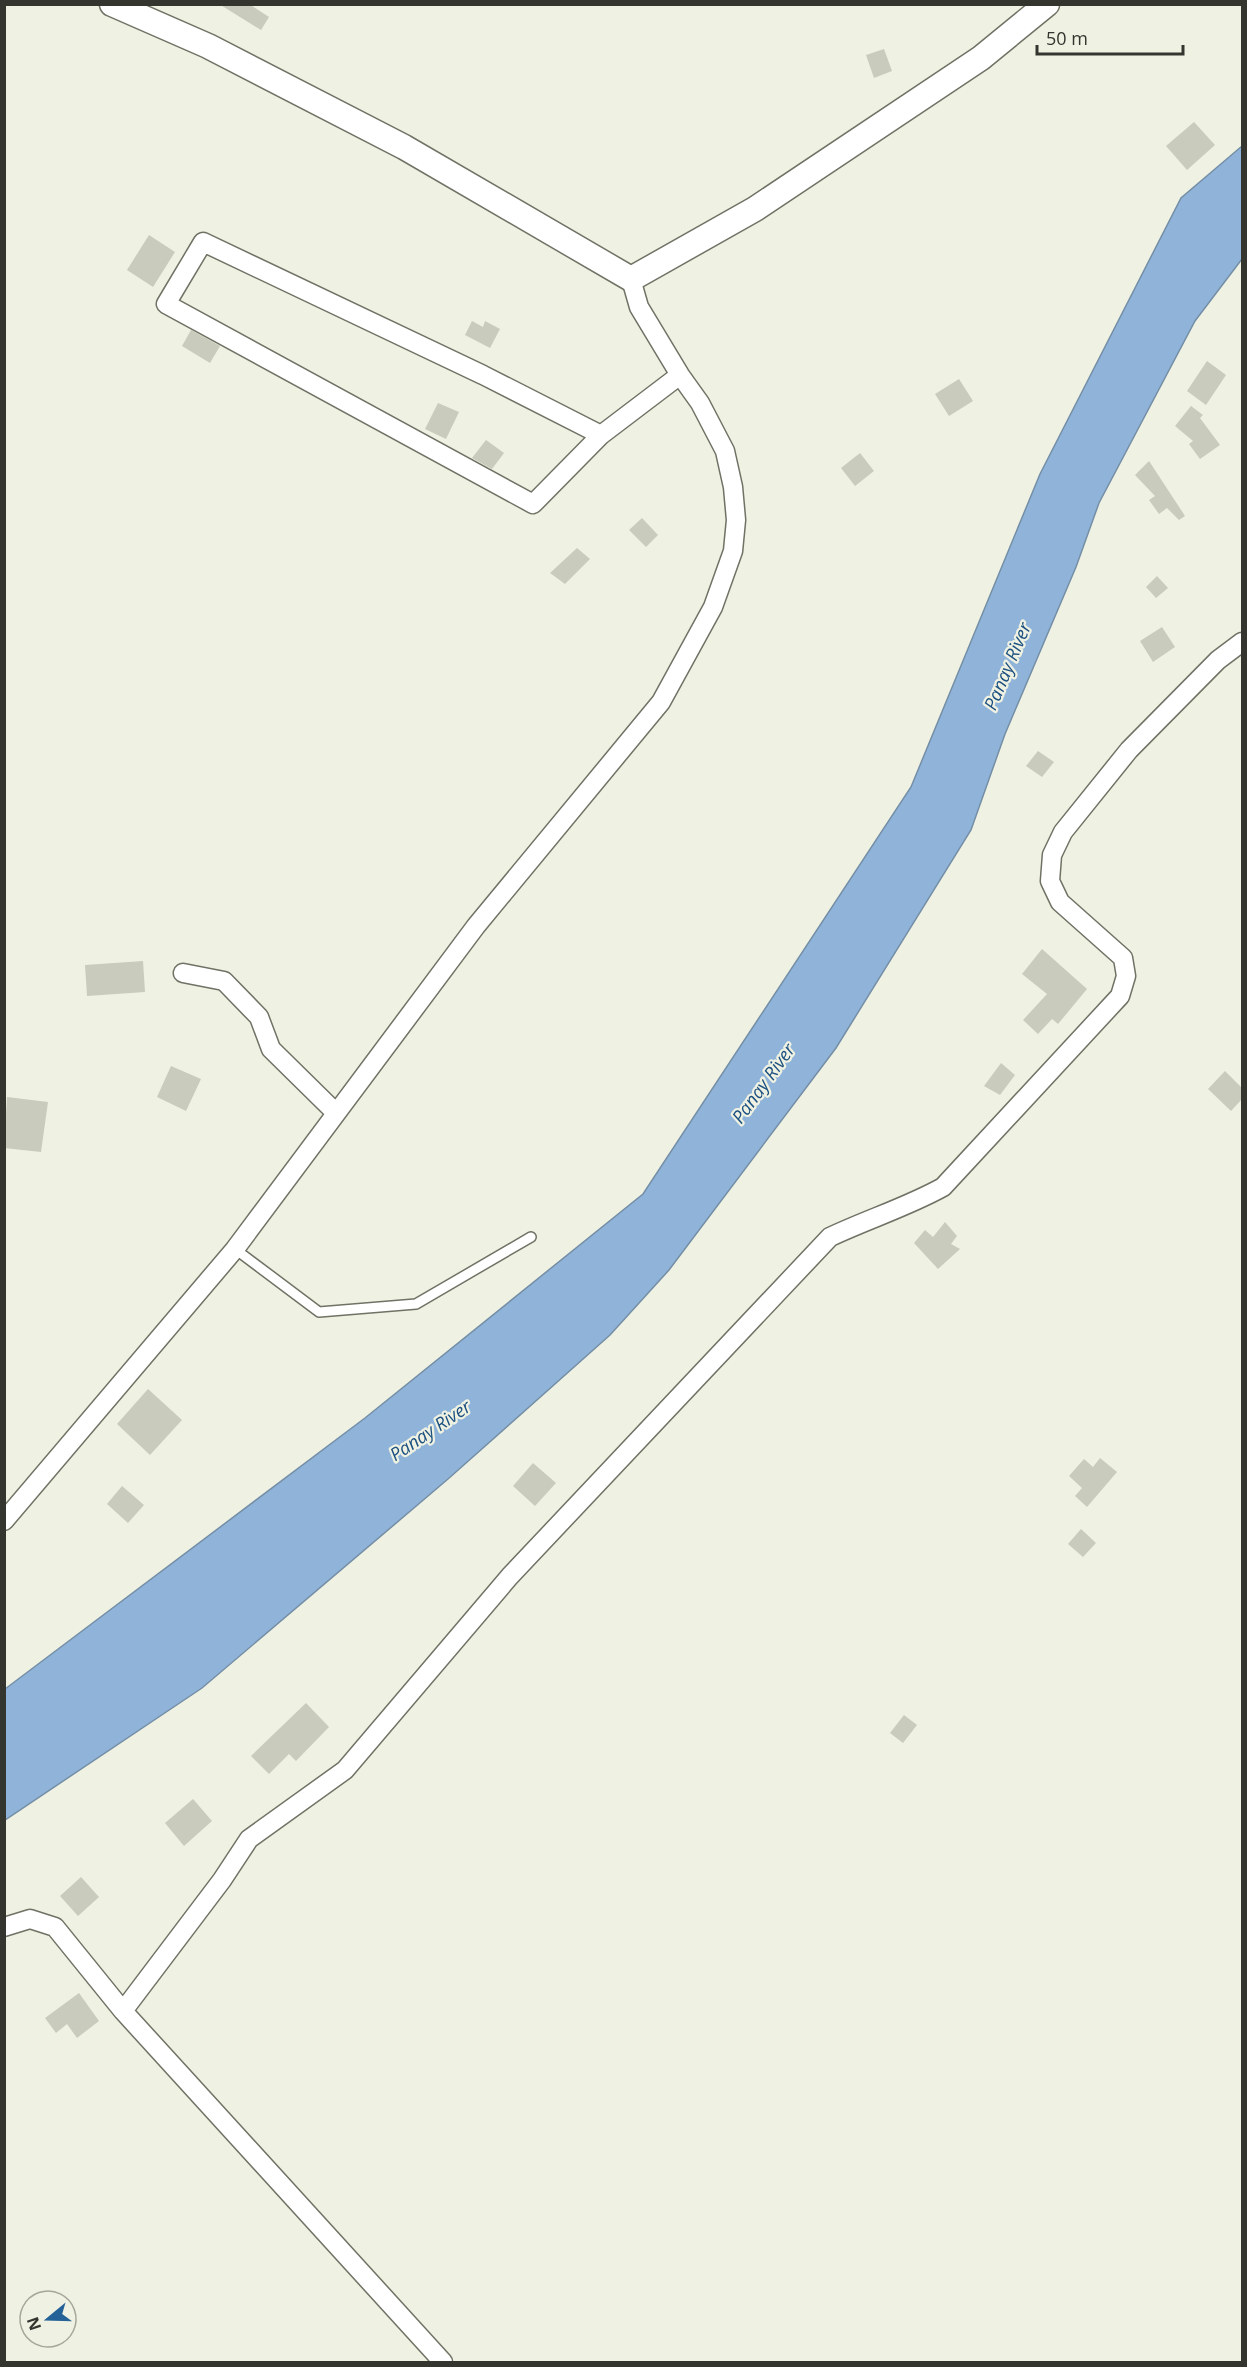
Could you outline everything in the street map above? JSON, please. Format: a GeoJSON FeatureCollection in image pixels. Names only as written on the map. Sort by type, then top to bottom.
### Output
{"type":"FeatureCollection","features":[{"type":"Feature","properties":{"kind":"street"},"geometry":{"type":"LineString","coordinates":[[4,1521],[235,1249],[476,926],[661,702],[713,607],[733,551],[735,520],[733,487],[725,451],[700,403],[680,375],[639,307],[631,279],[404,147],[208,46],[112,4]]}},
{"type":"Feature","properties":{"kind":"street"},"geometry":{"type":"LineString","coordinates":[[631,279],[755,209],[981,58],[1047,4]]}},
{"type":"Feature","properties":{"kind":"street"},"geometry":{"type":"LineString","coordinates":[[601,435],[483,375],[203,242],[166,304],[533,504],[601,435],[680,375]]}},
{"type":"Feature","properties":{"kind":"street"},"geometry":{"type":"LineString","coordinates":[[123,2011],[222,1880],[249,1839],[345,1770],[510,1576],[830,1237],[861,1222],[912,1204],[944,1187],[1120,996],[1126,976],[1123,958],[1060,902],[1050,881],[1052,855],[1063,832],[1129,750],[1218,660],[1242,642]]}},
{"type":"Feature","properties":{"kind":"street"},"geometry":{"type":"LineString","coordinates":[[183,973],[224,981],[259,1017],[271,1049],[335,1112]]}},
{"type":"Feature","properties":{"kind":"street"},"geometry":{"type":"LineString","coordinates":[[4,1927],[30,1919],[55,1926],[123,2011],[443,2362]]}},
{"type":"Feature","properties":{"kind":"lane"},"geometry":{"type":"LineString","coordinates":[[235,1249],[320,1312],[416,1304],[531,1237]]}},
{"type":"Feature","properties":{"kind":"water","name":"Panay River"},"geometry":{"type":"Polygon","coordinates":[[[1242,146],[1242,259],[1195,321],[1099,503],[1076,567],[1005,734],[971,830],[836,1048],[669,1270],[610,1335],[448,1479],[202,1688],[5,1820],[5,1689],[365,1418],[643,1194],[911,787],[1040,474],[1181,198],[1242,146]]]}},
{"type":"Feature","properties":{"kind":"building"},"geometry":{"type":"Polygon","coordinates":[[[219,4],[249,4],[269,17],[261,30],[219,4]]]}},
{"type":"Feature","properties":{"kind":"building"},"geometry":{"type":"Polygon","coordinates":[[[884,49],[892,71],[874,78],[866,55],[884,49]]]}},
{"type":"Feature","properties":{"kind":"building"},"geometry":{"type":"Polygon","coordinates":[[[1194,122],[1215,145],[1187,170],[1166,146],[1194,122]]]}},
{"type":"Feature","properties":{"kind":"building"},"geometry":{"type":"Polygon","coordinates":[[[149,235],[175,252],[153,287],[127,270],[149,235]]]}},
{"type":"Feature","properties":{"kind":"building"},"geometry":{"type":"Polygon","coordinates":[[[472,321],[483,327],[485,321],[500,329],[490,348],[465,335],[472,321]]]}},
{"type":"Feature","properties":{"kind":"building"},"geometry":{"type":"Polygon","coordinates":[[[191,330],[220,346],[210,363],[182,346],[191,330]]]}},
{"type":"Feature","properties":{"kind":"building"},"geometry":{"type":"Polygon","coordinates":[[[1207,361],[1226,375],[1206,405],[1187,391],[1207,361]]]}},
{"type":"Feature","properties":{"kind":"building"},"geometry":{"type":"Polygon","coordinates":[[[959,379],[973,401],[949,416],[935,394],[959,379]]]}},
{"type":"Feature","properties":{"kind":"building"},"geometry":{"type":"Polygon","coordinates":[[[438,403],[459,412],[446,439],[425,429],[438,403]]]}},
{"type":"Feature","properties":{"kind":"building"},"geometry":{"type":"Polygon","coordinates":[[[1191,406],[1203,415],[1200,418],[1220,445],[1200,459],[1189,444],[1193,441],[1175,426],[1191,406]]]}},
{"type":"Feature","properties":{"kind":"building"},"geometry":{"type":"Polygon","coordinates":[[[486,440],[504,453],[492,469],[472,458],[486,440]]]}},
{"type":"Feature","properties":{"kind":"building"},"geometry":{"type":"Polygon","coordinates":[[[860,453],[874,471],[855,486],[841,468],[860,453]]]}},
{"type":"Feature","properties":{"kind":"building"},"geometry":{"type":"Polygon","coordinates":[[[1149,461],[1185,516],[1179,520],[1167,508],[1159,514],[1149,500],[1155,496],[1135,475],[1149,461]]]}},
{"type":"Feature","properties":{"kind":"building"},"geometry":{"type":"Polygon","coordinates":[[[642,518],[658,535],[646,547],[629,530],[642,518]]]}},
{"type":"Feature","properties":{"kind":"building"},"geometry":{"type":"Polygon","coordinates":[[[577,548],[590,559],[565,584],[550,573],[577,548]]]}},
{"type":"Feature","properties":{"kind":"building"},"geometry":{"type":"Polygon","coordinates":[[[1157,576],[1168,588],[1156,598],[1146,587],[1157,576]]]}},
{"type":"Feature","properties":{"kind":"building"},"geometry":{"type":"Polygon","coordinates":[[[1162,627],[1175,647],[1153,662],[1140,641],[1162,627]]]}},
{"type":"Feature","properties":{"kind":"building"},"geometry":{"type":"Polygon","coordinates":[[[1038,751],[1054,762],[1042,777],[1026,766],[1038,751]]]}},
{"type":"Feature","properties":{"kind":"building"},"geometry":{"type":"Polygon","coordinates":[[[1042,949],[1087,989],[1058,1024],[1052,1019],[1038,1034],[1023,1020],[1047,994],[1022,974],[1042,949]]]}},
{"type":"Feature","properties":{"kind":"building"},"geometry":{"type":"Polygon","coordinates":[[[143,961],[145,992],[87,996],[85,965],[143,961]]]}},
{"type":"Feature","properties":{"kind":"building"},"geometry":{"type":"Polygon","coordinates":[[[1001,1063],[1015,1075],[1000,1095],[984,1086],[1001,1063]]]}},
{"type":"Feature","properties":{"kind":"building"},"geometry":{"type":"Polygon","coordinates":[[[171,1066],[201,1079],[186,1111],[157,1097],[171,1066]]]}},
{"type":"Feature","properties":{"kind":"building"},"geometry":{"type":"Polygon","coordinates":[[[1225,1071],[1242,1088],[1242,1099],[1231,1111],[1208,1089],[1225,1071]]]}},
{"type":"Feature","properties":{"kind":"building"},"geometry":{"type":"Polygon","coordinates":[[[7,1097],[48,1102],[41,1152],[4,1148],[7,1097]]]}},
{"type":"Feature","properties":{"kind":"building"},"geometry":{"type":"Polygon","coordinates":[[[945,1222],[957,1236],[951,1244],[960,1249],[938,1269],[914,1243],[925,1230],[933,1237],[945,1222]]]}},
{"type":"Feature","properties":{"kind":"building"},"geometry":{"type":"Polygon","coordinates":[[[148,1389],[182,1420],[150,1455],[117,1424],[148,1389]]]}},
{"type":"Feature","properties":{"kind":"building"},"geometry":{"type":"Polygon","coordinates":[[[1100,1458],[1117,1472],[1087,1507],[1075,1496],[1082,1488],[1069,1476],[1084,1459],[1093,1467],[1100,1458]]]}},
{"type":"Feature","properties":{"kind":"building"},"geometry":{"type":"Polygon","coordinates":[[[533,1463],[556,1483],[535,1506],[513,1486],[533,1463]]]}},
{"type":"Feature","properties":{"kind":"building"},"geometry":{"type":"Polygon","coordinates":[[[122,1486],[144,1505],[128,1523],[107,1504],[122,1486]]]}},
{"type":"Feature","properties":{"kind":"building"},"geometry":{"type":"Polygon","coordinates":[[[1081,1529],[1096,1543],[1083,1557],[1068,1544],[1081,1529]]]}},
{"type":"Feature","properties":{"kind":"building"},"geometry":{"type":"Polygon","coordinates":[[[306,1703],[329,1727],[296,1761],[289,1754],[269,1774],[251,1756],[306,1703]]]}},
{"type":"Feature","properties":{"kind":"building"},"geometry":{"type":"Polygon","coordinates":[[[904,1715],[917,1725],[903,1743],[890,1733],[904,1715]]]}},
{"type":"Feature","properties":{"kind":"building"},"geometry":{"type":"Polygon","coordinates":[[[193,1799],[212,1821],[184,1846],[165,1823],[193,1799]]]}},
{"type":"Feature","properties":{"kind":"building"},"geometry":{"type":"Polygon","coordinates":[[[81,1877],[99,1897],[78,1916],[60,1896],[81,1877]]]}},
{"type":"Feature","properties":{"kind":"building"},"geometry":{"type":"Polygon","coordinates":[[[79,1993],[99,2021],[77,2038],[67,2024],[56,2033],[45,2018],[79,1993]]]}}]}
